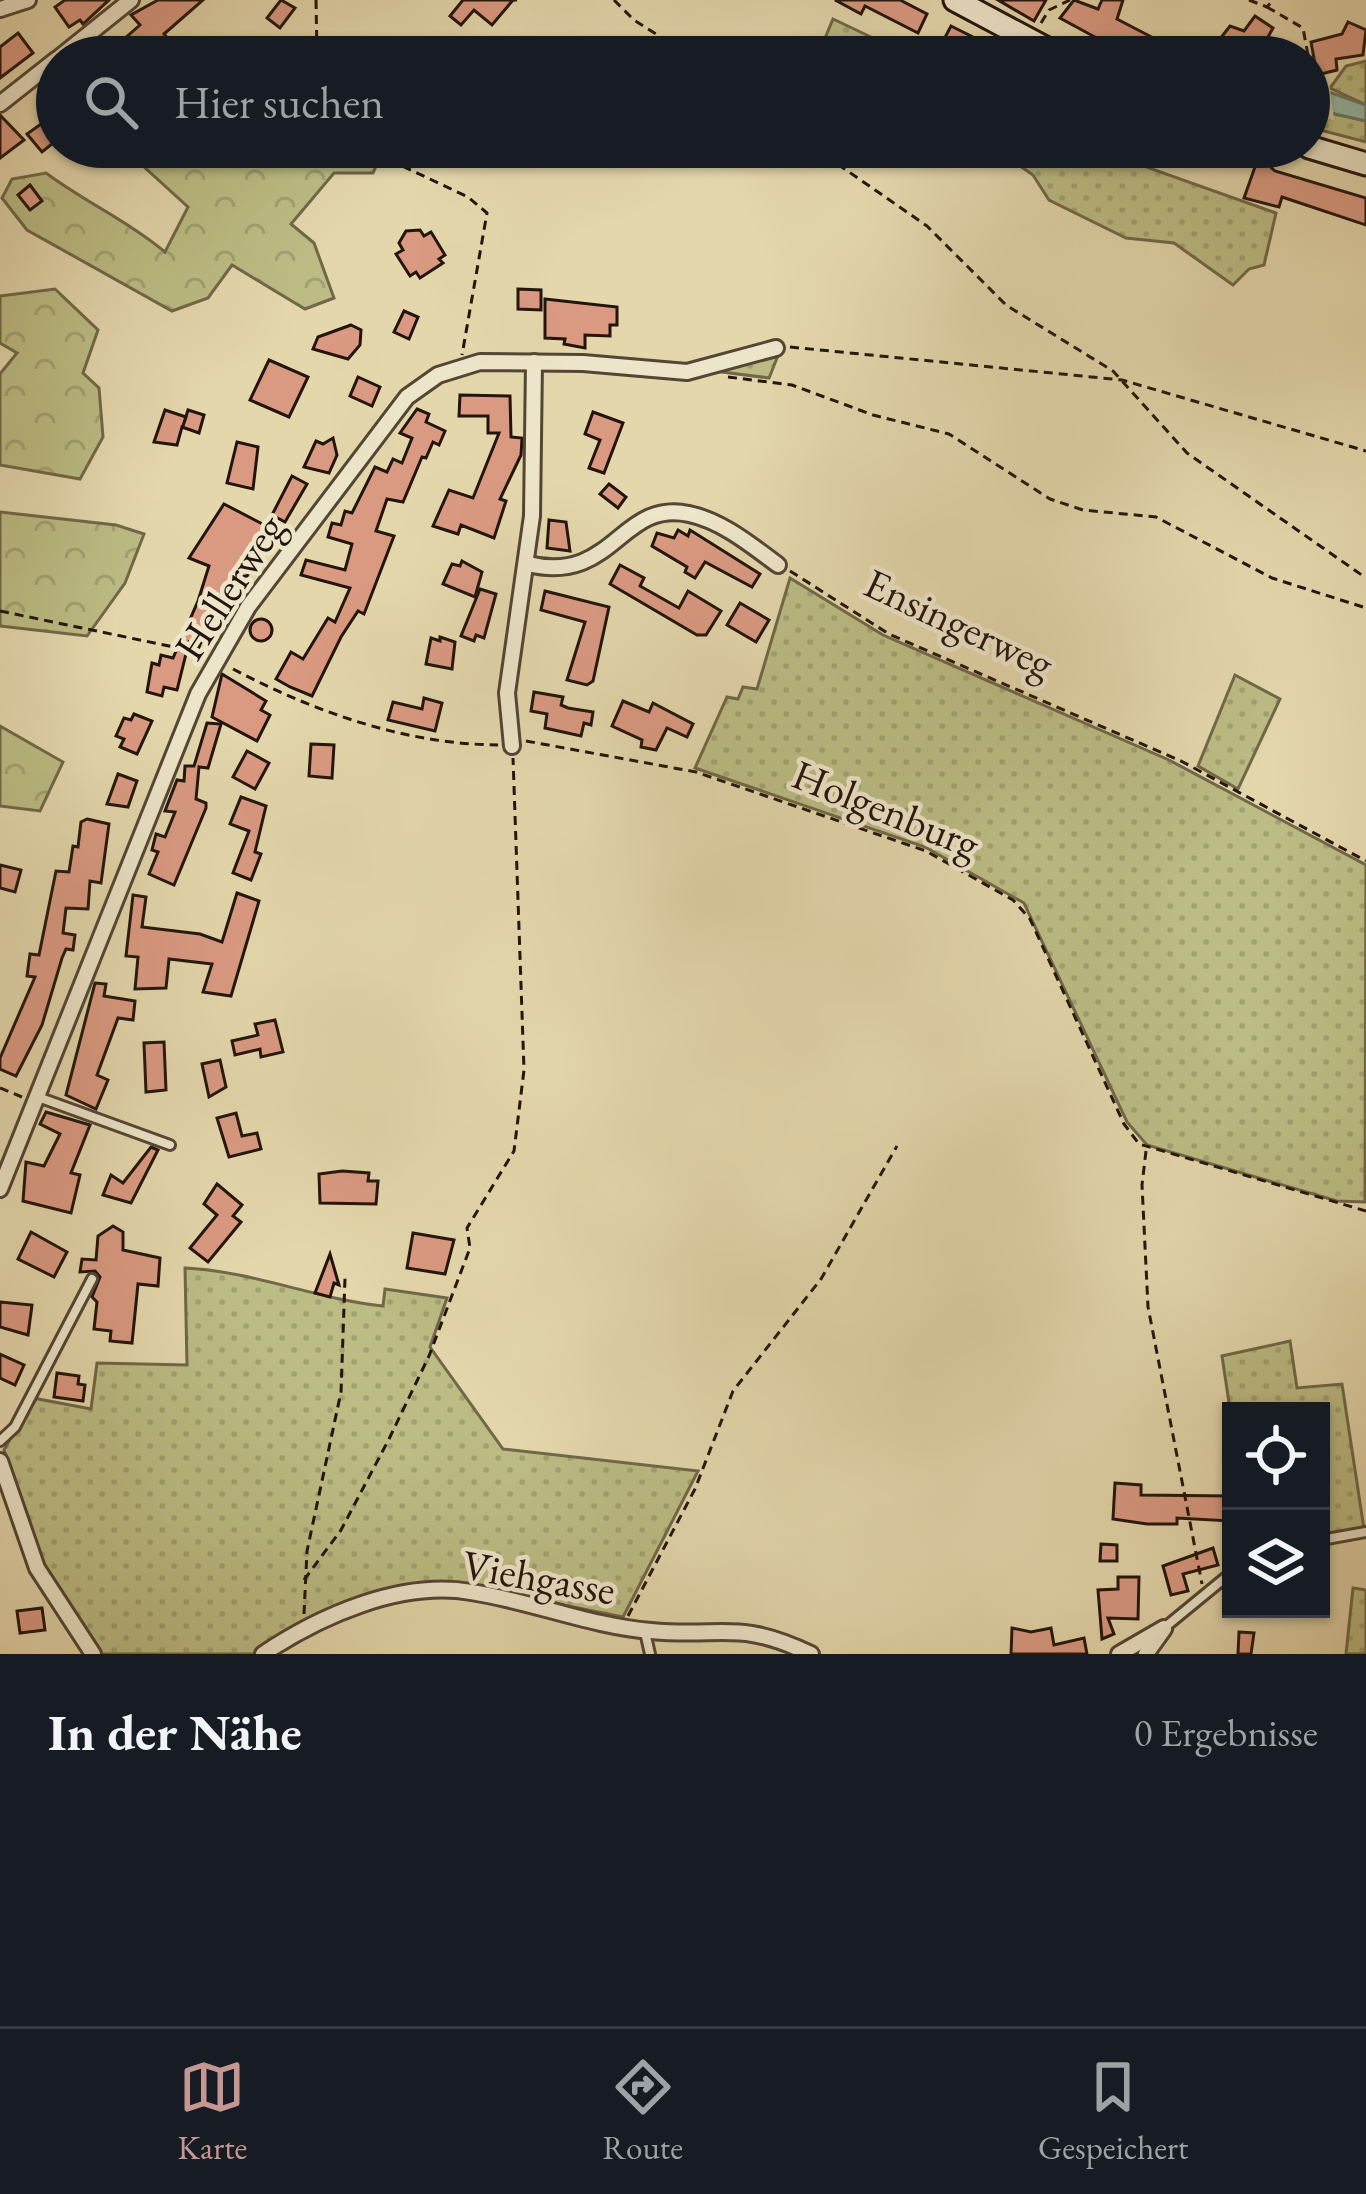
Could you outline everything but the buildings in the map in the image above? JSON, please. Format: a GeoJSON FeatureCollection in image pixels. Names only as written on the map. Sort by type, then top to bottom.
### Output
{"type":"FeatureCollection","features":[{"type":"Feature","properties":{"kind":"main road"},"geometry":{"type":"LineString","coordinates":[[955,0],[1023,36]]}},
{"type":"Feature","properties":{"kind":"main road"},"geometry":{"type":"LineString","coordinates":[[1330,153],[1366,164]]}},
{"type":"Feature","properties":{"kind":"street"},"geometry":{"type":"LineString","coordinates":[[0,9],[28,0]]}},
{"type":"Feature","properties":{"kind":"street"},"geometry":{"type":"LineString","coordinates":[[86,36],[131,0]]}},
{"type":"Feature","properties":{"kind":"street"},"geometry":{"type":"LineString","coordinates":[[0,104],[36,75]]}},
{"type":"Feature","properties":{"kind":"street","name":"Hellerweg"},"geometry":{"type":"LineString","coordinates":[[0,1189],[189,712],[278,565],[400,406],[426,382],[463,365],[534,362],[687,372],[776,348]]}},
{"type":"Feature","properties":{"kind":"street"},"geometry":{"type":"LineString","coordinates":[[512,743],[508,677],[528,564],[534,362]]}},
{"type":"Feature","properties":{"kind":"street"},"geometry":{"type":"LineString","coordinates":[[528,564],[577,568],[639,523],[680,512],[718,526],[778,565]]}},
{"type":"Feature","properties":{"kind":"street"},"geometry":{"type":"LineString","coordinates":[[0,1461],[40,1574],[93,1654]]}},
{"type":"Feature","properties":{"kind":"street","name":"Viehgasse"},"geometry":{"type":"LineString","coordinates":[[263,1654],[306,1625],[365,1604],[453,1590],[644,1630],[755,1630],[812,1654]]}},
{"type":"Feature","properties":{"kind":"street"},"geometry":{"type":"LineString","coordinates":[[1119,1654],[1164,1628]]}},
{"type":"Feature","properties":{"kind":"street"},"geometry":{"type":"LineString","coordinates":[[1146,1654],[1164,1628]]}},
{"type":"Feature","properties":{"kind":"lane"},"geometry":{"type":"LineString","coordinates":[[35,1099],[170,1145]]}},
{"type":"Feature","properties":{"kind":"lane"},"geometry":{"type":"LineString","coordinates":[[0,1441],[15,1427],[92,1279]]}},
{"type":"Feature","properties":{"kind":"lane"},"geometry":{"type":"LineString","coordinates":[[1330,1538],[1366,1532]]}},
{"type":"Feature","properties":{"kind":"lane"},"geometry":{"type":"LineString","coordinates":[[1164,1628],[1222,1579]]}},
{"type":"Feature","properties":{"kind":"lane"},"geometry":{"type":"LineString","coordinates":[[644,1630],[650,1654]]}},
{"type":"Feature","properties":{"kind":"path"},"geometry":{"type":"LineString","coordinates":[[316,0],[317,36]]}},
{"type":"Feature","properties":{"kind":"path"},"geometry":{"type":"LineString","coordinates":[[614,0],[659,36]]}},
{"type":"Feature","properties":{"kind":"path"},"geometry":{"type":"LineString","coordinates":[[1033,36],[1047,13],[1070,0]]}},
{"type":"Feature","properties":{"kind":"path"},"geometry":{"type":"LineString","coordinates":[[1249,0],[1303,28],[1304,36]]}},
{"type":"Feature","properties":{"kind":"path"},"geometry":{"type":"LineString","coordinates":[[1267,7],[1273,0]]}},
{"type":"Feature","properties":{"kind":"path"},"geometry":{"type":"LineString","coordinates":[[407,168],[468,197],[487,213],[467,307],[463,365]]}},
{"type":"Feature","properties":{"kind":"path"},"geometry":{"type":"LineString","coordinates":[[844,168],[928,226],[1006,305],[1122,380],[1169,438],[1366,578]]}},
{"type":"Feature","properties":{"kind":"path"},"geometry":{"type":"LineString","coordinates":[[776,348],[1122,380],[1366,451]]}},
{"type":"Feature","properties":{"kind":"path"},"geometry":{"type":"LineString","coordinates":[[721,377],[792,385],[873,415],[949,434],[1050,499],[1083,510],[1156,517],[1272,578],[1366,608]]}},
{"type":"Feature","properties":{"kind":"path","name":"Ensingerweg"},"geometry":{"type":"LineString","coordinates":[[778,565],[889,634],[1163,753],[1366,861]]}},
{"type":"Feature","properties":{"kind":"path","name":"Holgenburg"},"geometry":{"type":"LineString","coordinates":[[0,611],[217,659],[308,706],[374,727],[450,742],[512,743],[696,772],[926,851],[1013,900],[1030,919],[1124,1124],[1147,1149]]}},
{"type":"Feature","properties":{"kind":"path"},"geometry":{"type":"LineString","coordinates":[[304,1580],[348,1517],[429,1356],[470,1249],[467,1228],[514,1151],[525,1052],[512,854],[512,743]]}},
{"type":"Feature","properties":{"kind":"path"},"geometry":{"type":"LineString","coordinates":[[0,1088],[35,1099]]}},
{"type":"Feature","properties":{"kind":"path"},"geometry":{"type":"LineString","coordinates":[[625,1626],[694,1489],[733,1391],[821,1279],[897,1146]]}},
{"type":"Feature","properties":{"kind":"path"},"geometry":{"type":"LineString","coordinates":[[1204,1591],[1193,1556],[1148,1307],[1142,1185],[1147,1149],[1366,1211]]}},
{"type":"Feature","properties":{"kind":"path"},"geometry":{"type":"LineString","coordinates":[[306,1625],[304,1580],[341,1392],[345,1278]]}},
{"type":"Feature","properties":{"kind":"green space"},"geometry":{"type":"Polygon","coordinates":[[[833,19],[869,36],[826,36],[833,19]]]}},
{"type":"Feature","properties":{"kind":"green space"},"geometry":{"type":"Polygon","coordinates":[[[1366,61],[1366,105],[1330,88],[1346,66],[1366,61]]]}},
{"type":"Feature","properties":{"kind":"green space"},"geometry":{"type":"Polygon","coordinates":[[[1330,113],[1366,121],[1366,142],[1330,133],[1330,113]]]}},
{"type":"Feature","properties":{"kind":"green space"},"geometry":{"type":"Polygon","coordinates":[[[145,168],[375,168],[373,173],[334,173],[291,224],[314,243],[334,298],[305,309],[232,265],[208,298],[172,311],[27,230],[2,198],[12,179],[46,173],[165,252],[188,207],[145,168]]]}},
{"type":"Feature","properties":{"kind":"green space"},"geometry":{"type":"Polygon","coordinates":[[[1023,168],[1149,168],[1276,213],[1264,265],[1249,269],[1233,285],[1174,243],[1126,238],[1049,200],[1023,168]]]}},
{"type":"Feature","properties":{"kind":"green space"},"geometry":{"type":"Polygon","coordinates":[[[55,289],[98,330],[83,373],[99,388],[103,437],[80,479],[0,465],[0,374],[17,353],[0,343],[0,296],[55,289]]]}},
{"type":"Feature","properties":{"kind":"green space"},"geometry":{"type":"Polygon","coordinates":[[[779,353],[769,378],[714,371],[779,353]]]}},
{"type":"Feature","properties":{"kind":"green space"},"geometry":{"type":"Polygon","coordinates":[[[0,512],[116,525],[144,534],[125,583],[87,636],[0,626],[0,512]]]}},
{"type":"Feature","properties":{"kind":"green space"},"geometry":{"type":"Polygon","coordinates":[[[790,578],[883,635],[1169,760],[1366,865],[1365,1202],[1337,1201],[1147,1145],[1127,1122],[1024,903],[925,847],[695,768],[727,697],[738,699],[743,687],[757,689],[790,578]]]}},
{"type":"Feature","properties":{"kind":"green space"},"geometry":{"type":"Polygon","coordinates":[[[1235,675],[1280,699],[1238,789],[1198,766],[1235,675]]]}},
{"type":"Feature","properties":{"kind":"green space"},"geometry":{"type":"Polygon","coordinates":[[[0,726],[63,762],[40,811],[0,806],[0,726]]]}},
{"type":"Feature","properties":{"kind":"green space"},"geometry":{"type":"Polygon","coordinates":[[[185,1268],[383,1306],[385,1289],[447,1298],[430,1347],[503,1449],[698,1471],[623,1617],[472,1587],[320,1614],[255,1654],[100,1654],[47,1577],[4,1450],[33,1398],[91,1409],[97,1363],[187,1365],[185,1268]]]}},
{"type":"Feature","properties":{"kind":"green space"},"geometry":{"type":"Polygon","coordinates":[[[1290,1341],[1297,1388],[1342,1384],[1364,1529],[1330,1535],[1330,1402],[1229,1402],[1222,1356],[1290,1341]]]}},
{"type":"Feature","properties":{"kind":"green space"},"geometry":{"type":"Polygon","coordinates":[[[1353,1588],[1366,1590],[1366,1654],[1346,1654],[1353,1588]]]}},
{"type":"Feature","properties":{"kind":"shaded area"},"geometry":{"type":"Polygon","coordinates":[[[1330,92],[1366,105],[1366,121],[1330,113],[1330,92]]]}}]}
